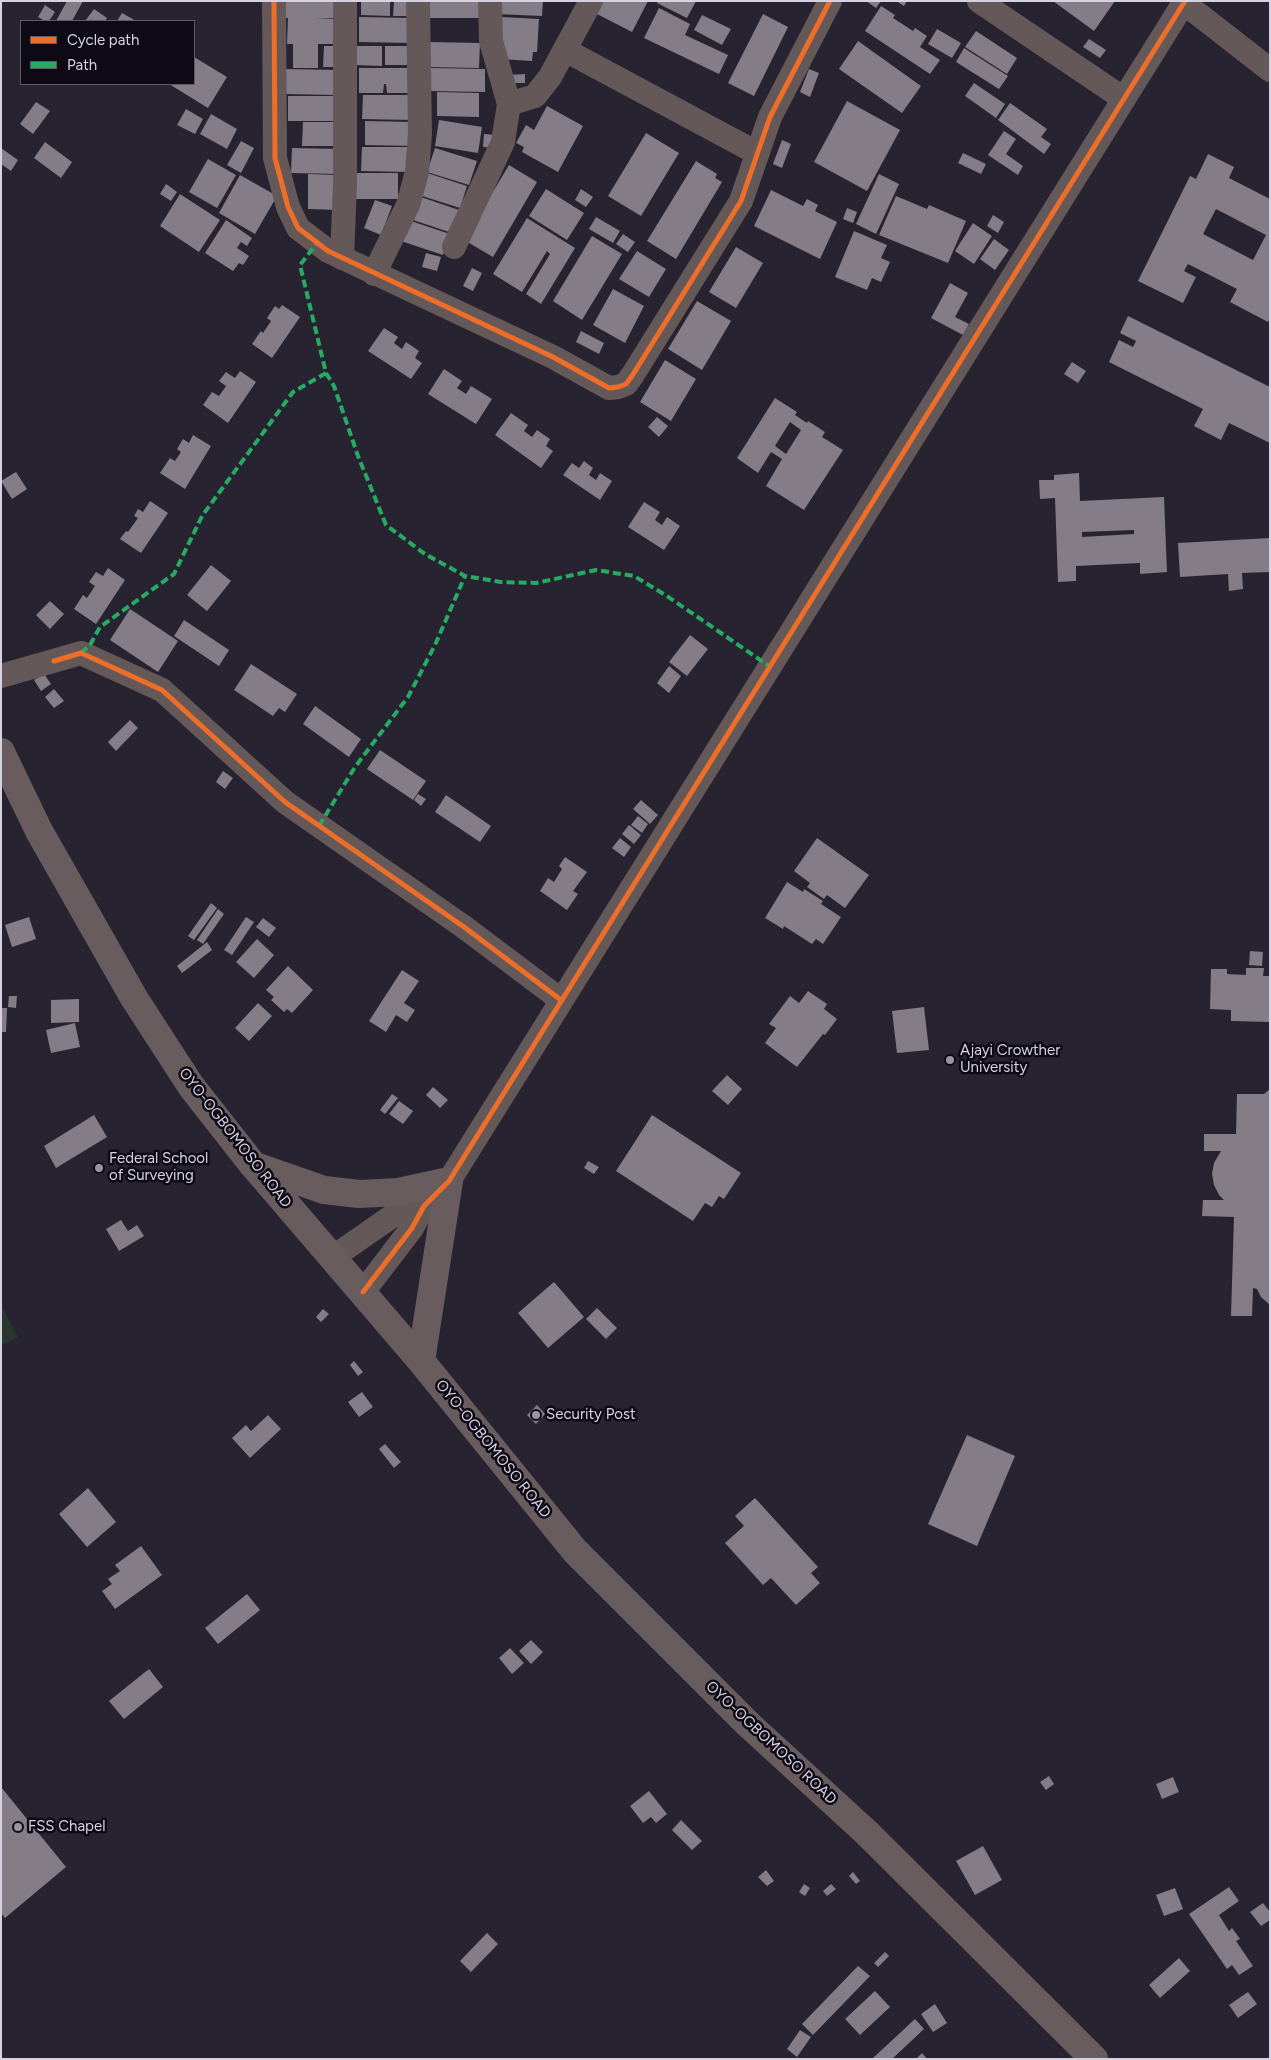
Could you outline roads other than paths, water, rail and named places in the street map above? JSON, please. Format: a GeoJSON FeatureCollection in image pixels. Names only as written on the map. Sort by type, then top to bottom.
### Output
{"type":"FeatureCollection","features":[{"type":"Feature","properties":{"kind":"highway","name":"OYO-OGBOMOSO ROAD"},"geometry":{"type":"LineString","coordinates":[[1,752],[39,831],[134,998],[191,1086],[253,1165],[421,1361],[575,1551],[748,1724],[867,1833],[1094,2059]]}},
{"type":"Feature","properties":{"kind":"highway"},"geometry":{"type":"LineString","coordinates":[[253,1165],[324,1190],[359,1194],[398,1192],[449,1181],[421,1361]]}},
{"type":"Feature","properties":{"kind":"street"},"geometry":{"type":"LineString","coordinates":[[274,1],[275,158],[288,206],[298,228],[328,251],[553,357],[609,388],[626,384],[632,376],[741,201],[770,117],[830,1]]}},
{"type":"Feature","properties":{"kind":"street"},"geometry":{"type":"LineString","coordinates":[[342,258],[345,184],[345,1]]}},
{"type":"Feature","properties":{"kind":"street"},"geometry":{"type":"LineString","coordinates":[[374,274],[408,205],[417,172],[420,134],[418,1]]}},
{"type":"Feature","properties":{"kind":"street"},"geometry":{"type":"LineString","coordinates":[[454,247],[503,142],[508,104],[491,41],[490,1]]}},
{"type":"Feature","properties":{"kind":"street"},"geometry":{"type":"LineString","coordinates":[[508,104],[535,96],[550,77],[591,1]]}},
{"type":"Feature","properties":{"kind":"street"},"geometry":{"type":"LineString","coordinates":[[979,1],[1124,99]]}},
{"type":"Feature","properties":{"kind":"street"},"geometry":{"type":"LineString","coordinates":[[363,1292],[412,1228],[424,1206],[449,1181],[1184,2],[1270,70]]}},
{"type":"Feature","properties":{"kind":"street"},"geometry":{"type":"LineString","coordinates":[[565,50],[757,153]]}},
{"type":"Feature","properties":{"kind":"street"},"geometry":{"type":"LineString","coordinates":[[1,676],[80,653],[162,690],[284,802],[464,927],[562,1000]]}},
{"type":"Feature","properties":{"kind":"street"},"geometry":{"type":"LineString","coordinates":[[332,1258],[398,1212],[424,1206]]}},
{"type":"Feature","properties":{"kind":"place","name":"Ajayi Crowther University"},"geometry":{"type":"Point","coordinates":[950,1060]}},
{"type":"Feature","properties":{"kind":"place","name":"Federal School of Surveying"},"geometry":{"type":"Point","coordinates":[99,1168]}},
{"type":"Feature","properties":{"kind":"place","name":"Security Post"},"geometry":{"type":"Point","coordinates":[536,1415]}},
{"type":"Feature","properties":{"kind":"place","name":"FSS Chapel"},"geometry":{"type":"Point","coordinates":[18,1827]}}]}
